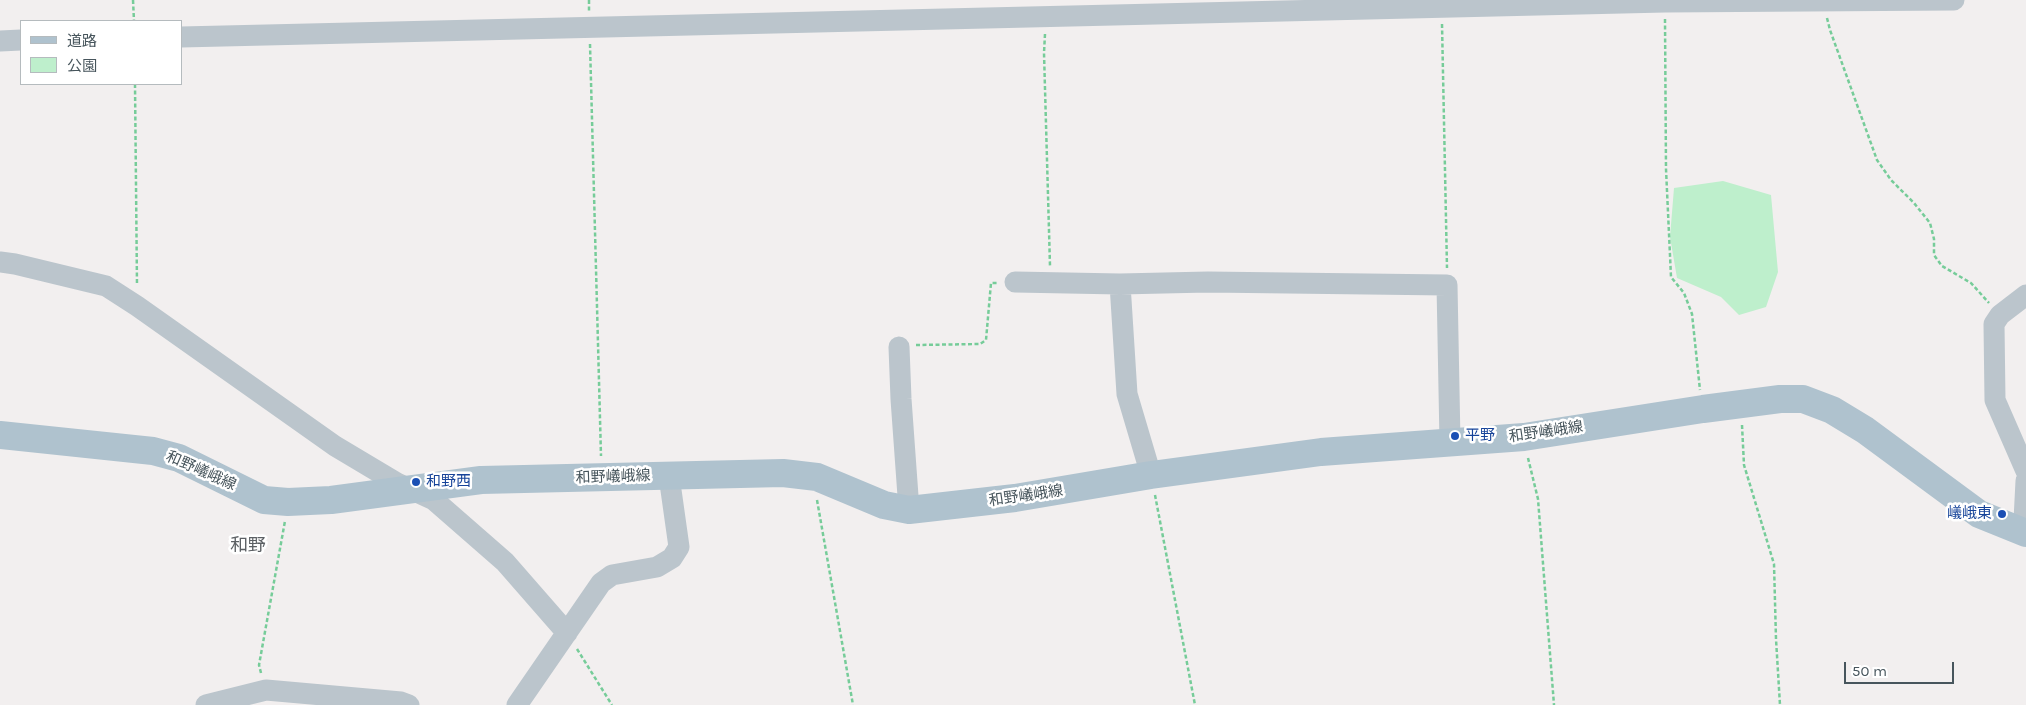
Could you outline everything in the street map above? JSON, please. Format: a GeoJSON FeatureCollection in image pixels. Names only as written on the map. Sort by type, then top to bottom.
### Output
{"type":"FeatureCollection","features":[{"type":"Feature","properties":{"kind":"main road","name":"和野嶬峨線"},"geometry":{"type":"LineString","coordinates":[[0,435],[153,451],[179,458],[264,500],[288,502],[331,500],[481,480],[783,473],[817,477],[884,505],[909,510],[1015,498],[1151,475],[1321,452],[1524,436],[1703,408],[1780,399],[1803,399],[1832,410],[1865,430],[1979,514],[2026,532]]}},
{"type":"Feature","properties":{"kind":"street"},"geometry":{"type":"LineString","coordinates":[[182,37],[1665,2],[1954,0]]}},
{"type":"Feature","properties":{"kind":"street"},"geometry":{"type":"LineString","coordinates":[[0,41],[20,40]]}},
{"type":"Feature","properties":{"kind":"street"},"geometry":{"type":"LineString","coordinates":[[0,262],[106,286],[137,306],[335,446],[398,483],[434,500],[505,562],[567,632]]}},
{"type":"Feature","properties":{"kind":"street"},"geometry":{"type":"LineString","coordinates":[[1014,282],[1120,284],[1208,282],[1447,284],[1450,442]]}},
{"type":"Feature","properties":{"kind":"street"},"geometry":{"type":"LineString","coordinates":[[1120,284],[1127,394],[1151,475]]}},
{"type":"Feature","properties":{"kind":"street"},"geometry":{"type":"LineString","coordinates":[[2026,295],[2000,315],[1994,324],[1995,400],[2026,471]]}},
{"type":"Feature","properties":{"kind":"street"},"geometry":{"type":"LineString","coordinates":[[899,347],[909,510]]}},
{"type":"Feature","properties":{"kind":"street"},"geometry":{"type":"LineString","coordinates":[[517,705],[601,583],[612,574],[657,567],[672,558],[679,547],[669,476]]}},
{"type":"Feature","properties":{"kind":"street"},"geometry":{"type":"LineString","coordinates":[[2026,481],[2024,520],[2026,524]]}},
{"type":"Feature","properties":{"kind":"street"},"geometry":{"type":"LineString","coordinates":[[206,705],[266,690],[401,702],[409,705]]}},
{"type":"Feature","properties":{"kind":"path"},"geometry":{"type":"LineString","coordinates":[[133,0],[134,20]]}},
{"type":"Feature","properties":{"kind":"path"},"geometry":{"type":"LineString","coordinates":[[1824,1],[1830,30],[1876,160],[1890,180],[1914,203],[1930,222],[1934,239],[1934,256],[1942,266],[1971,283],[2000,315]]}},
{"type":"Feature","properties":{"kind":"path"},"geometry":{"type":"LineString","coordinates":[[1665,2],[1666,169],[1671,277],[1684,294],[1692,314],[1703,408]]}},
{"type":"Feature","properties":{"kind":"path"},"geometry":{"type":"LineString","coordinates":[[1442,7],[1447,284]]}},
{"type":"Feature","properties":{"kind":"path"},"geometry":{"type":"LineString","coordinates":[[1047,17],[1044,63],[1050,283]]}},
{"type":"Feature","properties":{"kind":"path"},"geometry":{"type":"LineString","coordinates":[[590,28],[602,478]]}},
{"type":"Feature","properties":{"kind":"path"},"geometry":{"type":"LineString","coordinates":[[135,85],[137,306]]}},
{"type":"Feature","properties":{"kind":"path"},"geometry":{"type":"LineString","coordinates":[[899,347],[980,344],[986,340],[990,283],[1014,282]]}},
{"type":"Feature","properties":{"kind":"path"},"geometry":{"type":"LineString","coordinates":[[1741,404],[1744,465],[1774,564],[1780,705]]}},
{"type":"Feature","properties":{"kind":"path"},"geometry":{"type":"LineString","coordinates":[[1524,436],[1538,499],[1554,705]]}},
{"type":"Feature","properties":{"kind":"path"},"geometry":{"type":"LineString","coordinates":[[1151,475],[1195,705]]}},
{"type":"Feature","properties":{"kind":"path"},"geometry":{"type":"LineString","coordinates":[[817,477],[816,491],[853,705]]}},
{"type":"Feature","properties":{"kind":"path"},"geometry":{"type":"LineString","coordinates":[[266,690],[259,665],[288,502]]}},
{"type":"Feature","properties":{"kind":"path"},"geometry":{"type":"LineString","coordinates":[[567,632],[612,705]]}},
{"type":"Feature","properties":{"kind":"green space"},"geometry":{"type":"Polygon","coordinates":[[[1723,181],[1771,195],[1778,272],[1766,307],[1739,315],[1721,297],[1677,278],[1670,237],[1674,188],[1723,181]]]}},
{"type":"Feature","properties":{"kind":"place","name":"平野"},"geometry":{"type":"Point","coordinates":[1455,436]}},
{"type":"Feature","properties":{"kind":"place","name":"和野西"},"geometry":{"type":"Point","coordinates":[416,482]}},
{"type":"Feature","properties":{"kind":"place","name":"嶬峨東"},"geometry":{"type":"Point","coordinates":[2002,514]}},
{"type":"Feature","properties":{"kind":"district","name":"和野"},"geometry":{"type":"Point","coordinates":[248,546]}}]}
